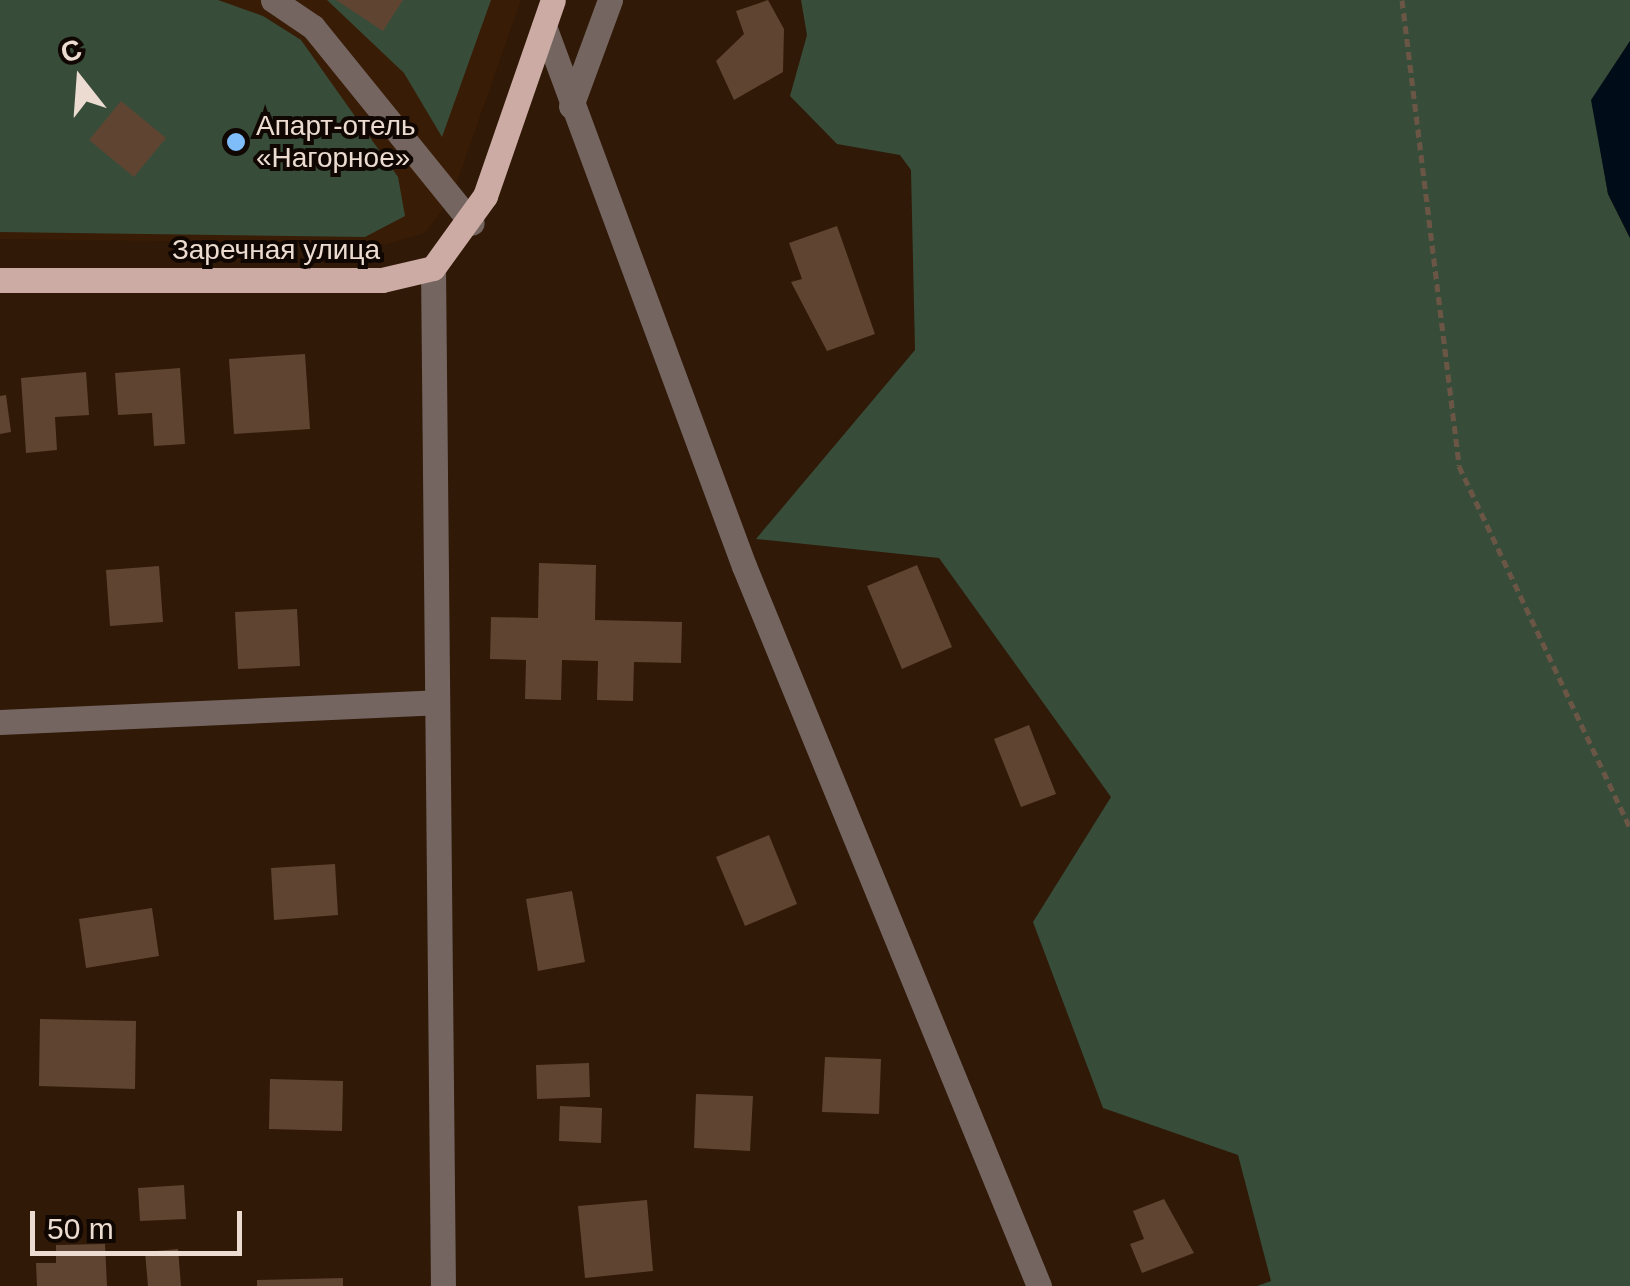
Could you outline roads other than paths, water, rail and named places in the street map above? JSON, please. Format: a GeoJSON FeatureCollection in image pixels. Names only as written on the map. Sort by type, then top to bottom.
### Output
{"type":"FeatureCollection","features":[{"type":"Feature","properties":{"kind":"main road"},"geometry":{"type":"LineString","coordinates":[[433,268],[472,223],[553,0]]}},
{"type":"Feature","properties":{"kind":"main road","name":"Заречная улица"},"geometry":{"type":"LineString","coordinates":[[0,280],[382,280],[433,268]]}},
{"type":"Feature","properties":{"kind":"lane"},"geometry":{"type":"LineString","coordinates":[[273,0],[313,27],[472,223]]}},
{"type":"Feature","properties":{"kind":"lane"},"geometry":{"type":"LineString","coordinates":[[571,106],[610,0]]}},
{"type":"Feature","properties":{"kind":"lane"},"geometry":{"type":"LineString","coordinates":[[544,26],[744,566],[1038,1286]]}},
{"type":"Feature","properties":{"kind":"lane"},"geometry":{"type":"LineString","coordinates":[[433,268],[443,1286]]}},
{"type":"Feature","properties":{"kind":"lane"},"geometry":{"type":"LineString","coordinates":[[0,722],[437,702]]}},
{"type":"Feature","properties":{"kind":"place","name":"Апарт-отель «Нагорное»"},"geometry":{"type":"Point","coordinates":[236,142]}}]}
